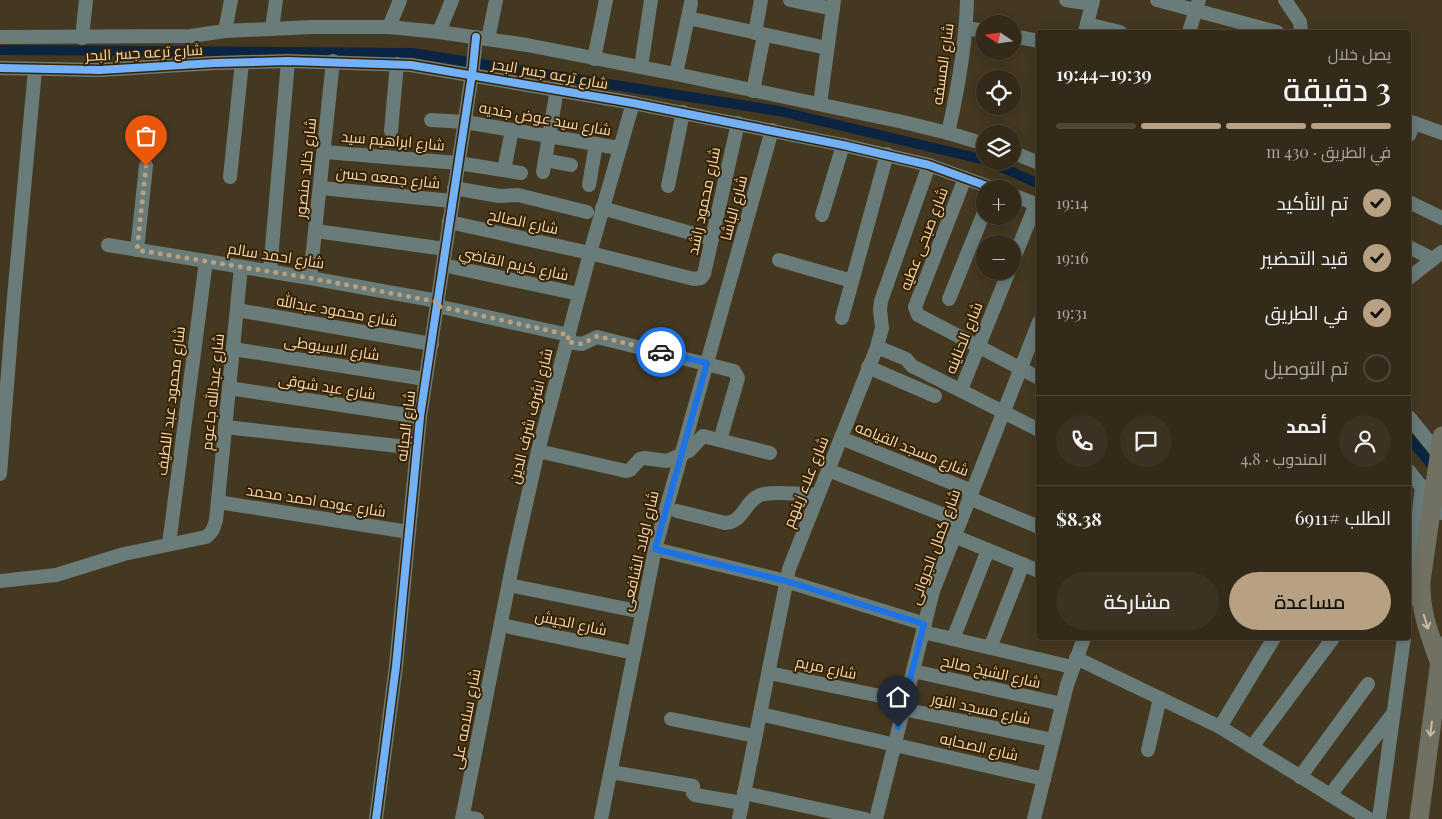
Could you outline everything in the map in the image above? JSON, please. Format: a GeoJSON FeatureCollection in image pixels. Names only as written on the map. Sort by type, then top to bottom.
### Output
{"type":"FeatureCollection","features":[{"type":"Feature","properties":{"kind":"highway"},"geometry":{"type":"LineString","coordinates":[[1419,819],[1441,653],[1425,622],[1421,581],[1442,436]]}},
{"type":"Feature","properties":{"kind":"street"},"geometry":{"type":"LineString","coordinates":[[82,38],[86,0]]}},
{"type":"Feature","properties":{"kind":"street"},"geometry":{"type":"LineString","coordinates":[[225,31],[231,0]]}},
{"type":"Feature","properties":{"kind":"street"},"geometry":{"type":"LineString","coordinates":[[272,29],[276,0]]}},
{"type":"Feature","properties":{"kind":"street"},"geometry":{"type":"LineString","coordinates":[[389,27],[400,0]]}},
{"type":"Feature","properties":{"kind":"street"},"geometry":{"type":"LineString","coordinates":[[439,32],[452,0]]}},
{"type":"Feature","properties":{"kind":"street","name":"شارع الجبانه"},"geometry":{"type":"LineString","coordinates":[[376,819],[396,666],[425,379],[432,344],[473,71],[480,42],[496,0]]}},
{"type":"Feature","properties":{"kind":"street"},"geometry":{"type":"LineString","coordinates":[[594,58],[606,0]]}},
{"type":"Feature","properties":{"kind":"street"},"geometry":{"type":"LineString","coordinates":[[641,67],[651,0]]}},
{"type":"Feature","properties":{"kind":"street"},"geometry":{"type":"LineString","coordinates":[[753,90],[760,34],[761,0]]}},
{"type":"Feature","properties":{"kind":"street"},"geometry":{"type":"LineString","coordinates":[[790,0],[834,5],[820,104]]}},
{"type":"Feature","properties":{"kind":"street","name":"شارع المسقه"},"geometry":{"type":"LineString","coordinates":[[948,133],[960,80],[967,0]]}},
{"type":"Feature","properties":{"kind":"street"},"geometry":{"type":"LineString","coordinates":[[1066,0],[1092,2],[1086,28],[1103,30]]}},
{"type":"Feature","properties":{"kind":"street"},"geometry":{"type":"LineString","coordinates":[[1157,0],[1197,5],[1271,30]]}},
{"type":"Feature","properties":{"kind":"street"},"geometry":{"type":"LineString","coordinates":[[1285,0],[1300,22],[1302,30]]}},
{"type":"Feature","properties":{"kind":"street"},"geometry":{"type":"LineString","coordinates":[[676,74],[691,3]]}},
{"type":"Feature","properties":{"kind":"street"},"geometry":{"type":"LineString","coordinates":[[1190,30],[1197,5]]}},
{"type":"Feature","properties":{"kind":"street"},"geometry":{"type":"LineString","coordinates":[[688,18],[827,48]]}},
{"type":"Feature","properties":{"kind":"street","name":"شارع ترعه جسر البحر"},"geometry":{"type":"LineString","coordinates":[[0,37],[191,36],[225,31],[312,27],[389,27],[439,32],[480,42],[527,45],[676,74],[820,104],[948,133],[976,141]]}},
{"type":"Feature","properties":{"kind":"street"},"geometry":{"type":"LineString","coordinates":[[966,28],[976,30]]}},
{"type":"Feature","properties":{"kind":"street"},"geometry":{"type":"LineString","coordinates":[[1021,38],[1036,40]]}},
{"type":"Feature","properties":{"kind":"street"},"geometry":{"type":"LineString","coordinates":[[270,271],[288,61]]}},
{"type":"Feature","properties":{"kind":"street","name":"شارع ترعه جسر البحر"},"geometry":{"type":"LineString","coordinates":[[0,68],[100,70],[242,62],[333,61],[397,64],[473,71],[887,154],[929,165],[976,182]]}},
{"type":"Feature","properties":{"kind":"street","name":"شارع خالد منصور"},"geometry":{"type":"LineString","coordinates":[[310,278],[325,152],[333,61]]}},
{"type":"Feature","properties":{"kind":"street"},"geometry":{"type":"LineString","coordinates":[[230,178],[242,62]]}},
{"type":"Feature","properties":{"kind":"street"},"geometry":{"type":"LineString","coordinates":[[391,131],[397,64]]}},
{"type":"Feature","properties":{"kind":"street"},"geometry":{"type":"LineString","coordinates":[[0,474],[35,70]]}},
{"type":"Feature","properties":{"kind":"street"},"geometry":{"type":"LineString","coordinates":[[557,89],[544,166],[572,165]]}},
{"type":"Feature","properties":{"kind":"street","name":"شارع اشرف شرف الدين"},"geometry":{"type":"LineString","coordinates":[[501,625],[538,451],[602,208],[633,103]]}},
{"type":"Feature","properties":{"kind":"street"},"geometry":{"type":"LineString","coordinates":[[668,186],[683,112]]}},
{"type":"Feature","properties":{"kind":"street","name":"شارع سيد عوض جنديه"},"geometry":{"type":"LineString","coordinates":[[431,120],[465,122],[619,148]]}},
{"type":"Feature","properties":{"kind":"street","name":"شارع محمود راشد"},"geometry":{"type":"LineString","coordinates":[[694,279],[701,278],[704,274],[738,123]]}},
{"type":"Feature","properties":{"kind":"street"},"geometry":{"type":"LineString","coordinates":[[1411,127],[1442,133]]}},
{"type":"Feature","properties":{"kind":"street"},"geometry":{"type":"LineString","coordinates":[[504,170],[512,130]]}},
{"type":"Feature","properties":{"kind":"street","name":"شارع الباشا"},"geometry":{"type":"LineString","coordinates":[[728,294],[772,130]]}},
{"type":"Feature","properties":{"kind":"street"},"geometry":{"type":"LineString","coordinates":[[589,185],[596,144]]}},
{"type":"Feature","properties":{"kind":"street"},"geometry":{"type":"LineString","coordinates":[[822,215],[843,145]]}},
{"type":"Feature","properties":{"kind":"street","name":"شارع ابراهيم سيد"},"geometry":{"type":"LineString","coordinates":[[325,152],[458,163],[521,173]]}},
{"type":"Feature","properties":{"kind":"street"},"geometry":{"type":"LineString","coordinates":[[842,318],[887,154]]}},
{"type":"Feature","properties":{"kind":"street"},"geometry":{"type":"LineString","coordinates":[[1021,156],[1036,162]]}},
{"type":"Feature","properties":{"kind":"street","name":"شارع علاء زينهم"},"geometry":{"type":"LineString","coordinates":[[739,819],[786,581],[796,551],[877,347],[882,328],[880,310],[882,301],[929,165]]}},
{"type":"Feature","properties":{"kind":"street"},"geometry":{"type":"LineString","coordinates":[[137,250],[146,166]]}},
{"type":"Feature","properties":{"kind":"street","name":"شارع صبحى عطيه"},"geometry":{"type":"LineString","coordinates":[[965,178],[915,310],[918,315],[1036,376]]}},
{"type":"Feature","properties":{"kind":"street","name":"شارع جمعه حسن"},"geometry":{"type":"LineString","coordinates":[[321,188],[453,195],[499,196],[518,194],[587,212]]}},
{"type":"Feature","properties":{"kind":"street"},"geometry":{"type":"LineString","coordinates":[[1021,198],[1036,204]]}},
{"type":"Feature","properties":{"kind":"street"},"geometry":{"type":"LineString","coordinates":[[1411,203],[1442,218]]}},
{"type":"Feature","properties":{"kind":"street"},"geometry":{"type":"LineString","coordinates":[[602,208],[712,239]]}},
{"type":"Feature","properties":{"kind":"street"},"geometry":{"type":"LineString","coordinates":[[1021,243],[1036,209]]}},
{"type":"Feature","properties":{"kind":"street","name":"شارع الصالح"},"geometry":{"type":"LineString","coordinates":[[449,222],[590,253],[694,279]]}},
{"type":"Feature","properties":{"kind":"street"},"geometry":{"type":"LineString","coordinates":[[950,299],[979,225]]}},
{"type":"Feature","properties":{"kind":"street"},"geometry":{"type":"LineString","coordinates":[[316,230],[445,249]]}},
{"type":"Feature","properties":{"kind":"street","name":"شارع احمد سالم"},"geometry":{"type":"LineString","coordinates":[[108,245],[310,278],[438,304],[568,338],[582,344],[597,336],[734,371],[738,378],[720,440]]}},
{"type":"Feature","properties":{"kind":"street"},"geometry":{"type":"LineString","coordinates":[[1411,248],[1437,255]]}},
{"type":"Feature","properties":{"kind":"street"},"geometry":{"type":"LineString","coordinates":[[1411,276],[1437,255]]}},
{"type":"Feature","properties":{"kind":"street"},"geometry":{"type":"LineString","coordinates":[[779,260],[852,281]]}},
{"type":"Feature","properties":{"kind":"street","name":"شارع محمود عبد اللطيف"},"geometry":{"type":"LineString","coordinates":[[169,544],[206,261]]}},
{"type":"Feature","properties":{"kind":"street","name":"شارع كريم القاضي"},"geometry":{"type":"LineString","coordinates":[[443,265],[579,294]]}},
{"type":"Feature","properties":{"kind":"street","name":"شارع عبدالله جاعوم"},"geometry":{"type":"LineString","coordinates":[[169,544],[206,537],[214,529],[241,267]]}},
{"type":"Feature","properties":{"kind":"street","name":"شارع الحناينه"},"geometry":{"type":"LineString","coordinates":[[960,390],[1005,280]]}},
{"type":"Feature","properties":{"kind":"street","name":"شارع اولاد الشافعى"},"geometry":{"type":"LineString","coordinates":[[601,819],[655,549],[728,294]]}},
{"type":"Feature","properties":{"kind":"street","name":"شارع محمود عبدالله"},"geometry":{"type":"LineString","coordinates":[[237,310],[432,344]]}},
{"type":"Feature","properties":{"kind":"street","name":"شارع كمال الجروانى"},"geometry":{"type":"LineString","coordinates":[[876,819],[933,592],[1020,368],[1036,340]]}},
{"type":"Feature","properties":{"kind":"street"},"geometry":{"type":"LineString","coordinates":[[877,347],[906,359],[912,366],[1036,428]]}},
{"type":"Feature","properties":{"kind":"street","name":"شارع الاسيوطى"},"geometry":{"type":"LineString","coordinates":[[233,349],[425,379]]}},
{"type":"Feature","properties":{"kind":"street"},"geometry":{"type":"LineString","coordinates":[[868,367],[934,396]]}},
{"type":"Feature","properties":{"kind":"street","name":"شارع عيد شوقى"},"geometry":{"type":"LineString","coordinates":[[229,388],[420,417]]}},
{"type":"Feature","properties":{"kind":"street"},"geometry":{"type":"LineString","coordinates":[[1411,419],[1442,458]]}},
{"type":"Feature","properties":{"kind":"street"},"geometry":{"type":"LineString","coordinates":[[225,427],[417,448]]}},
{"type":"Feature","properties":{"kind":"street"},"geometry":{"type":"LineString","coordinates":[[538,451],[626,471],[630,470],[642,458],[665,462],[693,448],[703,436],[770,453]]}},
{"type":"Feature","properties":{"kind":"street","name":"شارع مسجد القيامه"},"geometry":{"type":"LineString","coordinates":[[840,438],[970,494],[1036,526]]}},
{"type":"Feature","properties":{"kind":"street"},"geometry":{"type":"LineString","coordinates":[[828,470],[960,521]]}},
{"type":"Feature","properties":{"kind":"street"},"geometry":{"type":"LineString","coordinates":[[1411,473],[1442,513]]}},
{"type":"Feature","properties":{"kind":"street"},"geometry":{"type":"LineString","coordinates":[[1411,582],[1422,486]]}},
{"type":"Feature","properties":{"kind":"street"},"geometry":{"type":"LineString","coordinates":[[677,511],[731,523],[740,516],[754,498],[763,494],[818,495]]}},
{"type":"Feature","properties":{"kind":"street","name":"شارع عوده احمد محمد"},"geometry":{"type":"LineString","coordinates":[[218,502],[409,532]]}},
{"type":"Feature","properties":{"kind":"street"},"geometry":{"type":"LineString","coordinates":[[954,536],[1036,570]]}},
{"type":"Feature","properties":{"kind":"street"},"geometry":{"type":"LineString","coordinates":[[0,582],[56,575],[124,554],[169,544]]}},
{"type":"Feature","properties":{"kind":"street"},"geometry":{"type":"LineString","coordinates":[[655,549],[786,581],[953,639],[990,648],[1074,662],[1160,698],[1220,727],[1369,819]]}},
{"type":"Feature","properties":{"kind":"street"},"geometry":{"type":"LineString","coordinates":[[953,639],[988,550]]}},
{"type":"Feature","properties":{"kind":"street"},"geometry":{"type":"LineString","coordinates":[[990,648],[1023,564]]}},
{"type":"Feature","properties":{"kind":"street"},"geometry":{"type":"LineString","coordinates":[[509,585],[642,612]]}},
{"type":"Feature","properties":{"kind":"street","name":"شارع الجيش"},"geometry":{"type":"LineString","coordinates":[[501,625],[634,653]]}},
{"type":"Feature","properties":{"kind":"street","name":"شارع سلامه على"},"geometry":{"type":"LineString","coordinates":[[462,818],[501,625]]}},
{"type":"Feature","properties":{"kind":"street"},"geometry":{"type":"LineString","coordinates":[[1034,819],[1062,704],[1074,662],[1083,640]]}},
{"type":"Feature","properties":{"kind":"street"},"geometry":{"type":"LineString","coordinates":[[1220,727],[1273,640]]}},
{"type":"Feature","properties":{"kind":"street"},"geometry":{"type":"LineString","coordinates":[[1252,747],[1332,640]]}},
{"type":"Feature","properties":{"kind":"street"},"geometry":{"type":"LineString","coordinates":[[1379,819],[1404,640]]}},
{"type":"Feature","properties":{"kind":"street","name":"شارع الشيخ صالح"},"geometry":{"type":"LineString","coordinates":[[913,670],[1062,704]]}},
{"type":"Feature","properties":{"kind":"street","name":"شارع مريم"},"geometry":{"type":"LineString","coordinates":[[769,673],[904,705]]}},
{"type":"Feature","properties":{"kind":"street"},"geometry":{"type":"LineString","coordinates":[[1300,777],[1368,684]]}},
{"type":"Feature","properties":{"kind":"street"},"geometry":{"type":"LineString","coordinates":[[1148,750],[1160,698]]}},
{"type":"Feature","properties":{"kind":"street","name":"شارع مسجد النور"},"geometry":{"type":"LineString","coordinates":[[904,705],[1053,740]]}},
{"type":"Feature","properties":{"kind":"street","name":"شارع الصحابه"},"geometry":{"type":"LineString","coordinates":[[760,714],[1044,779]]}},
{"type":"Feature","properties":{"kind":"street"},"geometry":{"type":"LineString","coordinates":[[1330,795],[1394,714]]}},
{"type":"Feature","properties":{"kind":"street"},"geometry":{"type":"LineString","coordinates":[[671,719],[755,736]]}},
{"type":"Feature","properties":{"kind":"street"},"geometry":{"type":"LineString","coordinates":[[611,772],[693,786],[695,795],[743,798],[865,819]]}},
{"type":"Feature","properties":{"kind":"street"},"geometry":{"type":"LineString","coordinates":[[462,818],[477,819]]}},
{"type":"Feature","properties":{"kind":"waterway"},"geometry":{"type":"LineString","coordinates":[[0,50],[412,53],[779,111],[976,158]]}},
{"type":"Feature","properties":{"kind":"waterway"},"geometry":{"type":"LineString","coordinates":[[1008,170],[1036,183]]}},
{"type":"Feature","properties":{"kind":"waterway"},"geometry":{"type":"LineString","coordinates":[[1411,440],[1437,471]]}},
{"type":"Feature","properties":{"kind":"cycle path"},"geometry":{"type":"LineString","coordinates":[[376,819],[396,666],[420,417],[476,37]]}},
{"type":"Feature","properties":{"kind":"cycle path"},"geometry":{"type":"LineString","coordinates":[[0,68],[100,70],[288,61],[411,65],[633,103],[843,145],[929,165],[976,182]]}},
{"type":"Feature","properties":{"kind":"way so far"},"geometry":{"type":"LineString","coordinates":[[146,166],[137,250],[310,278],[438,302],[438,306],[569,335],[567,342],[576,344],[582,344],[597,336],[661,352]]}},
{"type":"Feature","properties":{"kind":"route"},"geometry":{"type":"LineString","coordinates":[[661,352],[707,363],[655,549],[786,581],[924,624],[898,727]]}}]}
